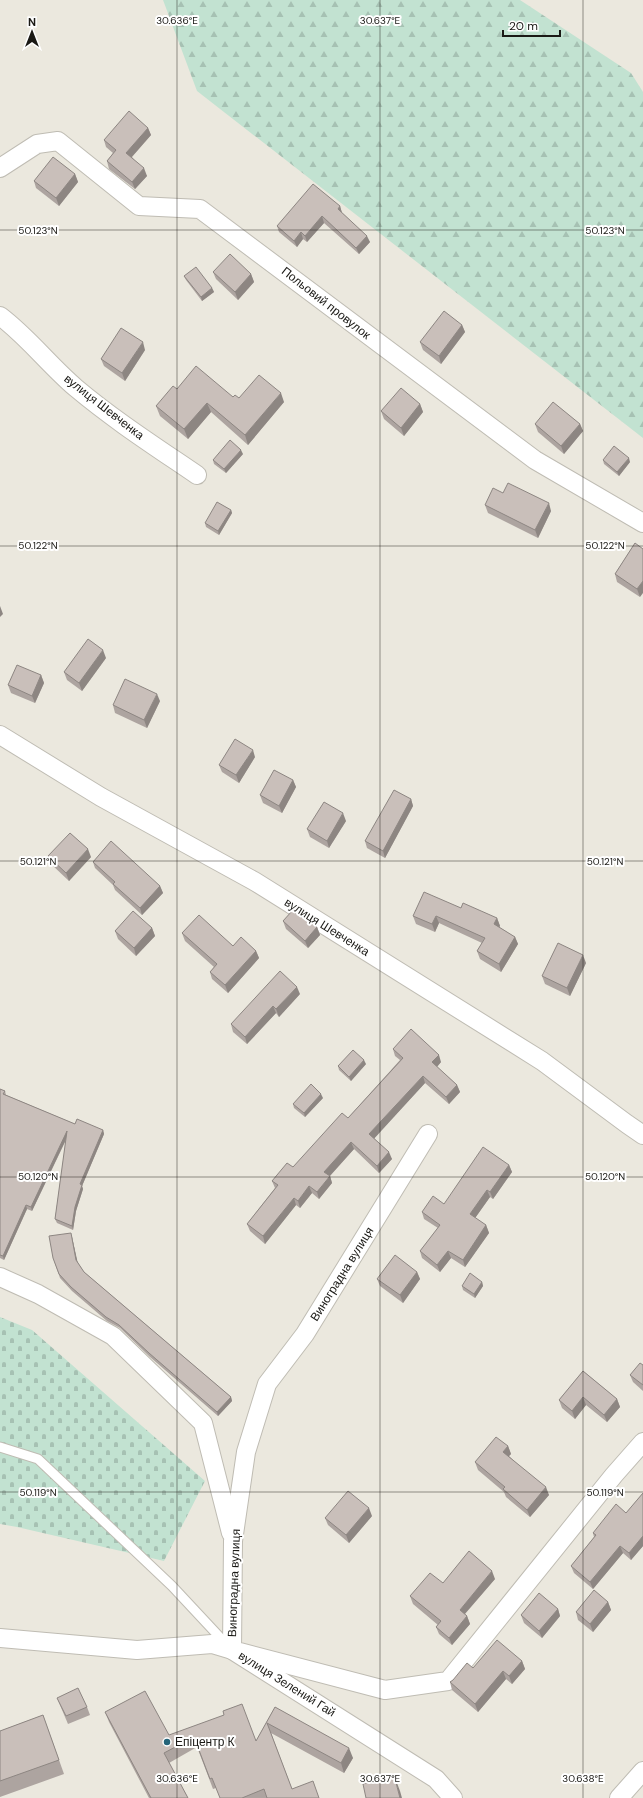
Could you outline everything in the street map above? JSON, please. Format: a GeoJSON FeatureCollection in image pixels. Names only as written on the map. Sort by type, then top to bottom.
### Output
{"type":"FeatureCollection","features":[{"type":"Feature","properties":{"kind":"street","name":"Польовий провулок"},"geometry":{"type":"LineString","coordinates":[[0,168],[37,144],[58,141],[139,206],[200,209],[535,460],[643,523]]}},
{"type":"Feature","properties":{"kind":"street","name":"вулиця Шевченка"},"geometry":{"type":"LineString","coordinates":[[0,316],[75,387],[133,431],[197,475]]}},
{"type":"Feature","properties":{"kind":"street","name":"вулиця Шевченка"},"geometry":{"type":"LineString","coordinates":[[0,735],[101,797],[254,881],[542,1061],[643,1135]]}},
{"type":"Feature","properties":{"kind":"street","name":"Виноградна вулиця"},"geometry":{"type":"LineString","coordinates":[[428,1134],[305,1334],[268,1384],[246,1452],[233,1541],[232,1650],[385,1690],[448,1681],[614,1475],[643,1442]]}},
{"type":"Feature","properties":{"kind":"street"},"geometry":{"type":"LineString","coordinates":[[0,1276],[38,1294],[113,1336],[203,1423],[233,1541]]}},
{"type":"Feature","properties":{"kind":"street","name":"вулиця Зелений Гай"},"geometry":{"type":"LineString","coordinates":[[0,1638],[137,1650],[212,1644],[232,1650],[436,1779],[454,1798]]}},
{"type":"Feature","properties":{"kind":"street"},"geometry":{"type":"LineString","coordinates":[[619,1798],[643,1771]]}},
{"type":"Feature","properties":{"kind":"lane"},"geometry":{"type":"LineString","coordinates":[[0,1447],[38,1459],[172,1586],[232,1650]]}},
{"type":"Feature","properties":{"kind":"green space"},"geometry":{"type":"Polygon","coordinates":[[[163,0],[520,0],[631,73],[643,92],[643,438],[197,91],[163,0]]]}},
{"type":"Feature","properties":{"kind":"green space"},"geometry":{"type":"Polygon","coordinates":[[[0,1317],[32,1330],[205,1481],[164,1561],[0,1524],[0,1317]]]}},
{"type":"Feature","properties":{"kind":"building"},"geometry":{"type":"Polygon","coordinates":[[[129,111],[148,128],[126,153],[144,168],[132,182],[107,161],[116,150],[104,140],[129,111]]]}},
{"type":"Feature","properties":{"kind":"building"},"geometry":{"type":"Polygon","coordinates":[[[53,157],[75,174],[56,198],[34,181],[53,157]]]}},
{"type":"Feature","properties":{"kind":"building"},"geometry":{"type":"Polygon","coordinates":[[[313,184],[340,206],[338,209],[367,236],[356,248],[322,216],[305,236],[301,232],[294,241],[277,226],[313,184]]]}},
{"type":"Feature","properties":{"kind":"building"},"geometry":{"type":"Polygon","coordinates":[[[230,254],[251,274],[235,292],[213,272],[230,254]]]}},
{"type":"Feature","properties":{"kind":"building"},"geometry":{"type":"Polygon","coordinates":[[[196,267],[212,288],[201,297],[184,276],[196,267]]]}},
{"type":"Feature","properties":{"kind":"building"},"geometry":{"type":"Polygon","coordinates":[[[444,311],[462,325],[439,356],[420,342],[444,311]]]}},
{"type":"Feature","properties":{"kind":"building"},"geometry":{"type":"Polygon","coordinates":[[[121,328],[143,342],[122,373],[101,359],[121,328]]]}},
{"type":"Feature","properties":{"kind":"building"},"geometry":{"type":"Polygon","coordinates":[[[196,366],[233,397],[235,395],[239,398],[259,375],[281,393],[245,435],[207,403],[184,429],[156,406],[173,386],[177,389],[196,366]]]}},
{"type":"Feature","properties":{"kind":"building"},"geometry":{"type":"Polygon","coordinates":[[[401,388],[420,404],[401,428],[381,411],[401,388]]]}},
{"type":"Feature","properties":{"kind":"building"},"geometry":{"type":"Polygon","coordinates":[[[553,402],[580,424],[561,446],[535,424],[553,402]]]}},
{"type":"Feature","properties":{"kind":"building"},"geometry":{"type":"Polygon","coordinates":[[[230,440],[241,450],[224,469],[213,460],[230,440]]]}},
{"type":"Feature","properties":{"kind":"building"},"geometry":{"type":"Polygon","coordinates":[[[614,446],[629,458],[617,472],[603,460],[614,446]]]}},
{"type":"Feature","properties":{"kind":"building"},"geometry":{"type":"Polygon","coordinates":[[[508,483],[549,503],[535,530],[485,505],[493,488],[503,493],[508,483]]]}},
{"type":"Feature","properties":{"kind":"building"},"geometry":{"type":"Polygon","coordinates":[[[217,502],[231,510],[218,531],[205,523],[217,502]]]}},
{"type":"Feature","properties":{"kind":"building"},"geometry":{"type":"Polygon","coordinates":[[[635,543],[643,549],[643,581],[637,589],[615,574],[635,543]]]}},
{"type":"Feature","properties":{"kind":"building"},"geometry":{"type":"Polygon","coordinates":[[[88,639],[103,650],[79,683],[64,672],[88,639]]]}},
{"type":"Feature","properties":{"kind":"building"},"geometry":{"type":"Polygon","coordinates":[[[17,665],[41,675],[32,696],[8,685],[17,665]]]}},
{"type":"Feature","properties":{"kind":"building"},"geometry":{"type":"Polygon","coordinates":[[[125,679],[157,694],[144,720],[113,705],[125,679]]]}},
{"type":"Feature","properties":{"kind":"building"},"geometry":{"type":"Polygon","coordinates":[[[235,739],[253,750],[236,775],[219,765],[235,739]]]}},
{"type":"Feature","properties":{"kind":"building"},"geometry":{"type":"Polygon","coordinates":[[[274,770],[293,780],[279,806],[260,795],[274,770]]]}},
{"type":"Feature","properties":{"kind":"building"},"geometry":{"type":"Polygon","coordinates":[[[394,790],[411,799],[383,851],[365,841],[394,790]]]}},
{"type":"Feature","properties":{"kind":"building"},"geometry":{"type":"Polygon","coordinates":[[[324,802],[343,813],[327,841],[307,829],[324,802]]]}},
{"type":"Feature","properties":{"kind":"building"},"geometry":{"type":"Polygon","coordinates":[[[70,833],[88,849],[66,873],[48,856],[70,833]]]}},
{"type":"Feature","properties":{"kind":"building"},"geometry":{"type":"Polygon","coordinates":[[[111,841],[160,886],[140,908],[113,884],[115,882],[93,862],[111,841]]]}},
{"type":"Feature","properties":{"kind":"building"},"geometry":{"type":"Polygon","coordinates":[[[424,892],[461,908],[463,903],[497,918],[494,924],[515,937],[499,964],[477,951],[485,938],[436,916],[432,924],[413,916],[424,892]]]}},
{"type":"Feature","properties":{"kind":"building"},"geometry":{"type":"Polygon","coordinates":[[[133,911],[152,928],[134,948],[115,931],[133,911]]]}},
{"type":"Feature","properties":{"kind":"building"},"geometry":{"type":"Polygon","coordinates":[[[292,911],[317,927],[305,941],[283,921],[292,911]]]}},
{"type":"Feature","properties":{"kind":"building"},"geometry":{"type":"Polygon","coordinates":[[[199,915],[233,946],[241,937],[256,951],[225,985],[210,972],[217,964],[182,933],[199,915]]]}},
{"type":"Feature","properties":{"kind":"building"},"geometry":{"type":"Polygon","coordinates":[[[558,943],[583,955],[567,988],[542,976],[558,943]]]}},
{"type":"Feature","properties":{"kind":"building"},"geometry":{"type":"Polygon","coordinates":[[[280,971],[297,987],[276,1009],[273,1006],[245,1037],[231,1024],[280,971]]]}},
{"type":"Feature","properties":{"kind":"building"},"geometry":{"type":"Polygon","coordinates":[[[411,1029],[439,1055],[432,1062],[457,1085],[446,1097],[423,1076],[369,1134],[389,1152],[377,1166],[351,1142],[324,1172],[330,1176],[317,1192],[309,1186],[298,1201],[294,1198],[263,1236],[247,1224],[278,1185],[272,1181],[287,1163],[293,1167],[342,1113],[348,1118],[403,1058],[393,1049],[411,1029]]]}},
{"type":"Feature","properties":{"kind":"building"},"geometry":{"type":"Polygon","coordinates":[[[353,1050],[364,1060],[349,1077],[338,1066],[353,1050]]]}},
{"type":"Feature","properties":{"kind":"building"},"geometry":{"type":"Polygon","coordinates":[[[311,1084],[321,1094],[304,1113],[293,1104],[311,1084]]]}},
{"type":"Feature","properties":{"kind":"building"},"geometry":{"type":"Polygon","coordinates":[[[0,1089],[5,1091],[3,1094],[75,1124],[77,1119],[103,1130],[80,1184],[82,1185],[75,1207],[72,1226],[55,1219],[67,1131],[31,1207],[26,1205],[3,1256],[0,1255],[0,1089]]]}},
{"type":"Feature","properties":{"kind":"building"},"geometry":{"type":"Polygon","coordinates":[[[483,1147],[509,1165],[490,1192],[487,1190],[470,1214],[486,1225],[463,1260],[448,1251],[437,1265],[420,1251],[440,1225],[422,1212],[433,1196],[444,1204],[483,1147]]]}},
{"type":"Feature","properties":{"kind":"building"},"geometry":{"type":"Polygon","coordinates":[[[71,1233],[76,1260],[84,1272],[231,1397],[217,1412],[119,1325],[106,1317],[71,1287],[59,1274],[53,1258],[49,1236],[71,1233]]]}},
{"type":"Feature","properties":{"kind":"building"},"geometry":{"type":"Polygon","coordinates":[[[395,1255],[417,1272],[400,1295],[377,1279],[395,1255]]]}},
{"type":"Feature","properties":{"kind":"building"},"geometry":{"type":"Polygon","coordinates":[[[470,1273],[482,1282],[474,1294],[462,1286],[470,1273]]]}},
{"type":"Feature","properties":{"kind":"building"},"geometry":{"type":"Polygon","coordinates":[[[640,1363],[643,1365],[643,1385],[630,1375],[640,1363]]]}},
{"type":"Feature","properties":{"kind":"building"},"geometry":{"type":"Polygon","coordinates":[[[583,1371],[617,1399],[604,1415],[583,1397],[572,1411],[559,1400],[583,1371]]]}},
{"type":"Feature","properties":{"kind":"building"},"geometry":{"type":"Polygon","coordinates":[[[496,1437],[508,1446],[503,1452],[546,1487],[527,1510],[503,1489],[505,1487],[475,1462],[496,1437]]]}},
{"type":"Feature","properties":{"kind":"building"},"geometry":{"type":"Polygon","coordinates":[[[348,1491],[369,1508],[346,1535],[325,1518],[348,1491]]]}},
{"type":"Feature","properties":{"kind":"building"},"geometry":{"type":"Polygon","coordinates":[[[643,1493],[643,1536],[629,1553],[620,1546],[590,1582],[571,1566],[596,1535],[593,1533],[616,1504],[626,1513],[643,1493]]]}},
{"type":"Feature","properties":{"kind":"building"},"geometry":{"type":"Polygon","coordinates":[[[469,1551],[492,1571],[460,1610],[467,1616],[449,1638],[436,1627],[441,1621],[410,1596],[430,1573],[443,1583],[469,1551]]]}},
{"type":"Feature","properties":{"kind":"building"},"geometry":{"type":"Polygon","coordinates":[[[594,1590],[608,1602],[590,1624],[576,1612],[594,1590]]]}},
{"type":"Feature","properties":{"kind":"building"},"geometry":{"type":"Polygon","coordinates":[[[539,1593],[558,1609],[539,1631],[521,1615],[539,1593]]]}},
{"type":"Feature","properties":{"kind":"building"},"geometry":{"type":"Polygon","coordinates":[[[497,1640],[522,1661],[509,1676],[503,1671],[475,1704],[450,1682],[467,1663],[473,1668],[497,1640]]]}},
{"type":"Feature","properties":{"kind":"building"},"geometry":{"type":"Polygon","coordinates":[[[78,1688],[87,1707],[66,1716],[57,1698],[78,1688]]]}},
{"type":"Feature","properties":{"kind":"building"},"geometry":{"type":"Polygon","coordinates":[[[145,1691],[169,1735],[224,1715],[223,1711],[242,1704],[256,1741],[275,1707],[349,1748],[341,1763],[267,1723],[292,1789],[313,1781],[319,1798],[267,1798],[264,1789],[242,1798],[220,1798],[212,1778],[210,1779],[194,1737],[164,1753],[188,1798],[151,1798],[105,1712],[145,1691]]]}},
{"type":"Feature","properties":{"kind":"building"},"geometry":{"type":"Polygon","coordinates":[[[43,1715],[59,1760],[0,1781],[0,1731],[43,1715]]]}},
{"type":"Feature","properties":{"kind":"building"},"geometry":{"type":"Polygon","coordinates":[[[394,1775],[400,1798],[366,1798],[363,1784],[394,1775]]]}},
{"type":"Feature","properties":{"kind":"place","name":"Епіцентр К"},"geometry":{"type":"Point","coordinates":[167,1742]}}]}
